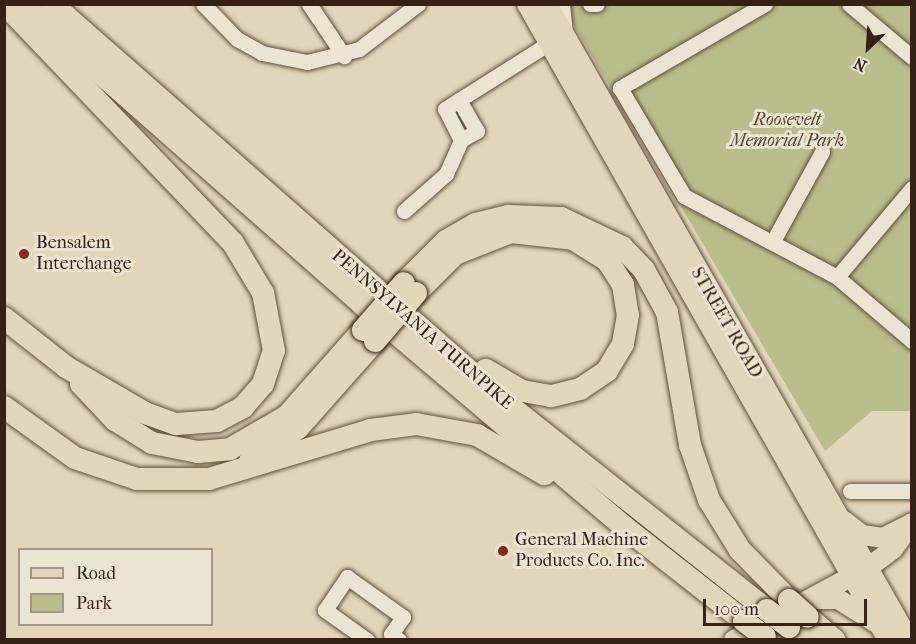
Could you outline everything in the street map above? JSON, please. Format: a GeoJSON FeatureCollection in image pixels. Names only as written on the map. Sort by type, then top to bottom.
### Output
{"type":"FeatureCollection","features":[{"type":"Feature","properties":{"kind":"highway"},"geometry":{"type":"LineString","coordinates":[[4,318],[66,367],[154,418],[207,424],[236,413],[263,384],[274,351],[273,325],[255,276],[219,225],[5,4]]}},
{"type":"Feature","properties":{"kind":"highway","name":"PENNSYLVANIA TURNPIKE"},"geometry":{"type":"LineString","coordinates":[[22,4],[623,526],[739,630],[767,638]]}},
{"type":"Feature","properties":{"kind":"highway","name":"PENNSYLVANIA TURNPIKE"},"geometry":{"type":"LineString","coordinates":[[52,4],[507,404],[767,610],[800,616]]}},
{"type":"Feature","properties":{"kind":"highway"},"geometry":{"type":"LineString","coordinates":[[225,476],[298,428],[446,241],[476,224],[509,216],[561,218],[622,247],[644,270],[668,312],[690,445],[709,500],[740,550],[800,616],[834,639]]}},
{"type":"Feature","properties":{"kind":"highway"},"geometry":{"type":"LineString","coordinates":[[385,297],[504,383],[541,396],[570,393],[599,378],[619,354],[628,325],[623,285],[607,260],[584,243],[542,232],[482,240],[444,263],[410,288]]}},
{"type":"Feature","properties":{"kind":"highway"},"geometry":{"type":"LineString","coordinates":[[66,367],[110,416],[138,436],[181,451],[214,452],[274,427],[369,336]]}},
{"type":"Feature","properties":{"kind":"highway"},"geometry":{"type":"LineString","coordinates":[[4,407],[63,451],[101,470],[174,482],[225,476],[370,430],[432,424],[491,441],[623,526]]}},
{"type":"Feature","properties":{"kind":"main road","name":"STREET ROAD"},"geometry":{"type":"LineString","coordinates":[[527,4],[557,38],[841,519],[888,638]]}},
{"type":"Feature","properties":{"kind":"main road","name":"STREET ROAD"},"geometry":{"type":"LineString","coordinates":[[547,4],[557,38],[862,571],[909,639]]}},
{"type":"Feature","properties":{"kind":"main road"},"geometry":{"type":"LineString","coordinates":[[841,519],[862,534],[883,538],[901,532],[912,522]]}},
{"type":"Feature","properties":{"kind":"main road"},"geometry":{"type":"LineString","coordinates":[[739,630],[800,616],[900,542],[912,522]]}},
{"type":"Feature","properties":{"kind":"main road"},"geometry":{"type":"LineString","coordinates":[[800,616],[826,597],[851,604],[888,638]]}},
{"type":"Feature","properties":{"kind":"lane"},"geometry":{"type":"LineString","coordinates":[[203,4],[237,39],[262,53],[307,62],[344,56],[418,4]]}},
{"type":"Feature","properties":{"kind":"lane"},"geometry":{"type":"LineString","coordinates":[[309,4],[344,56]]}},
{"type":"Feature","properties":{"kind":"lane"},"geometry":{"type":"LineString","coordinates":[[404,211],[446,174],[461,140],[445,109],[557,38],[562,4]]}},
{"type":"Feature","properties":{"kind":"lane"},"geometry":{"type":"LineString","coordinates":[[590,4],[597,4]]}},
{"type":"Feature","properties":{"kind":"lane"},"geometry":{"type":"LineString","coordinates":[[765,4],[620,88],[684,196],[773,241],[837,277],[912,341]]}},
{"type":"Feature","properties":{"kind":"lane"},"geometry":{"type":"LineString","coordinates":[[849,4],[912,57]]}},
{"type":"Feature","properties":{"kind":"lane"},"geometry":{"type":"LineString","coordinates":[[773,241],[822,152]]}},
{"type":"Feature","properties":{"kind":"lane"},"geometry":{"type":"LineString","coordinates":[[837,277],[912,188]]}},
{"type":"Feature","properties":{"kind":"lane"},"geometry":{"type":"LineString","coordinates":[[850,491],[912,491]]}},
{"type":"Feature","properties":{"kind":"lane"},"geometry":{"type":"LineString","coordinates":[[367,639],[325,610],[347,578],[404,617],[391,634],[399,639]]}},
{"type":"Feature","properties":{"kind":"green space","name":"Roosevelt Memorial Park"},"geometry":{"type":"Polygon","coordinates":[[[562,5],[911,5],[911,411],[872,411],[825,451],[562,5]]]}},
{"type":"Feature","properties":{"kind":"place","name":"Bensalem Interchange"},"geometry":{"type":"Point","coordinates":[24,254]}},
{"type":"Feature","properties":{"kind":"place","name":"General Machine Products Co. Inc."},"geometry":{"type":"Point","coordinates":[503,551]}}]}
